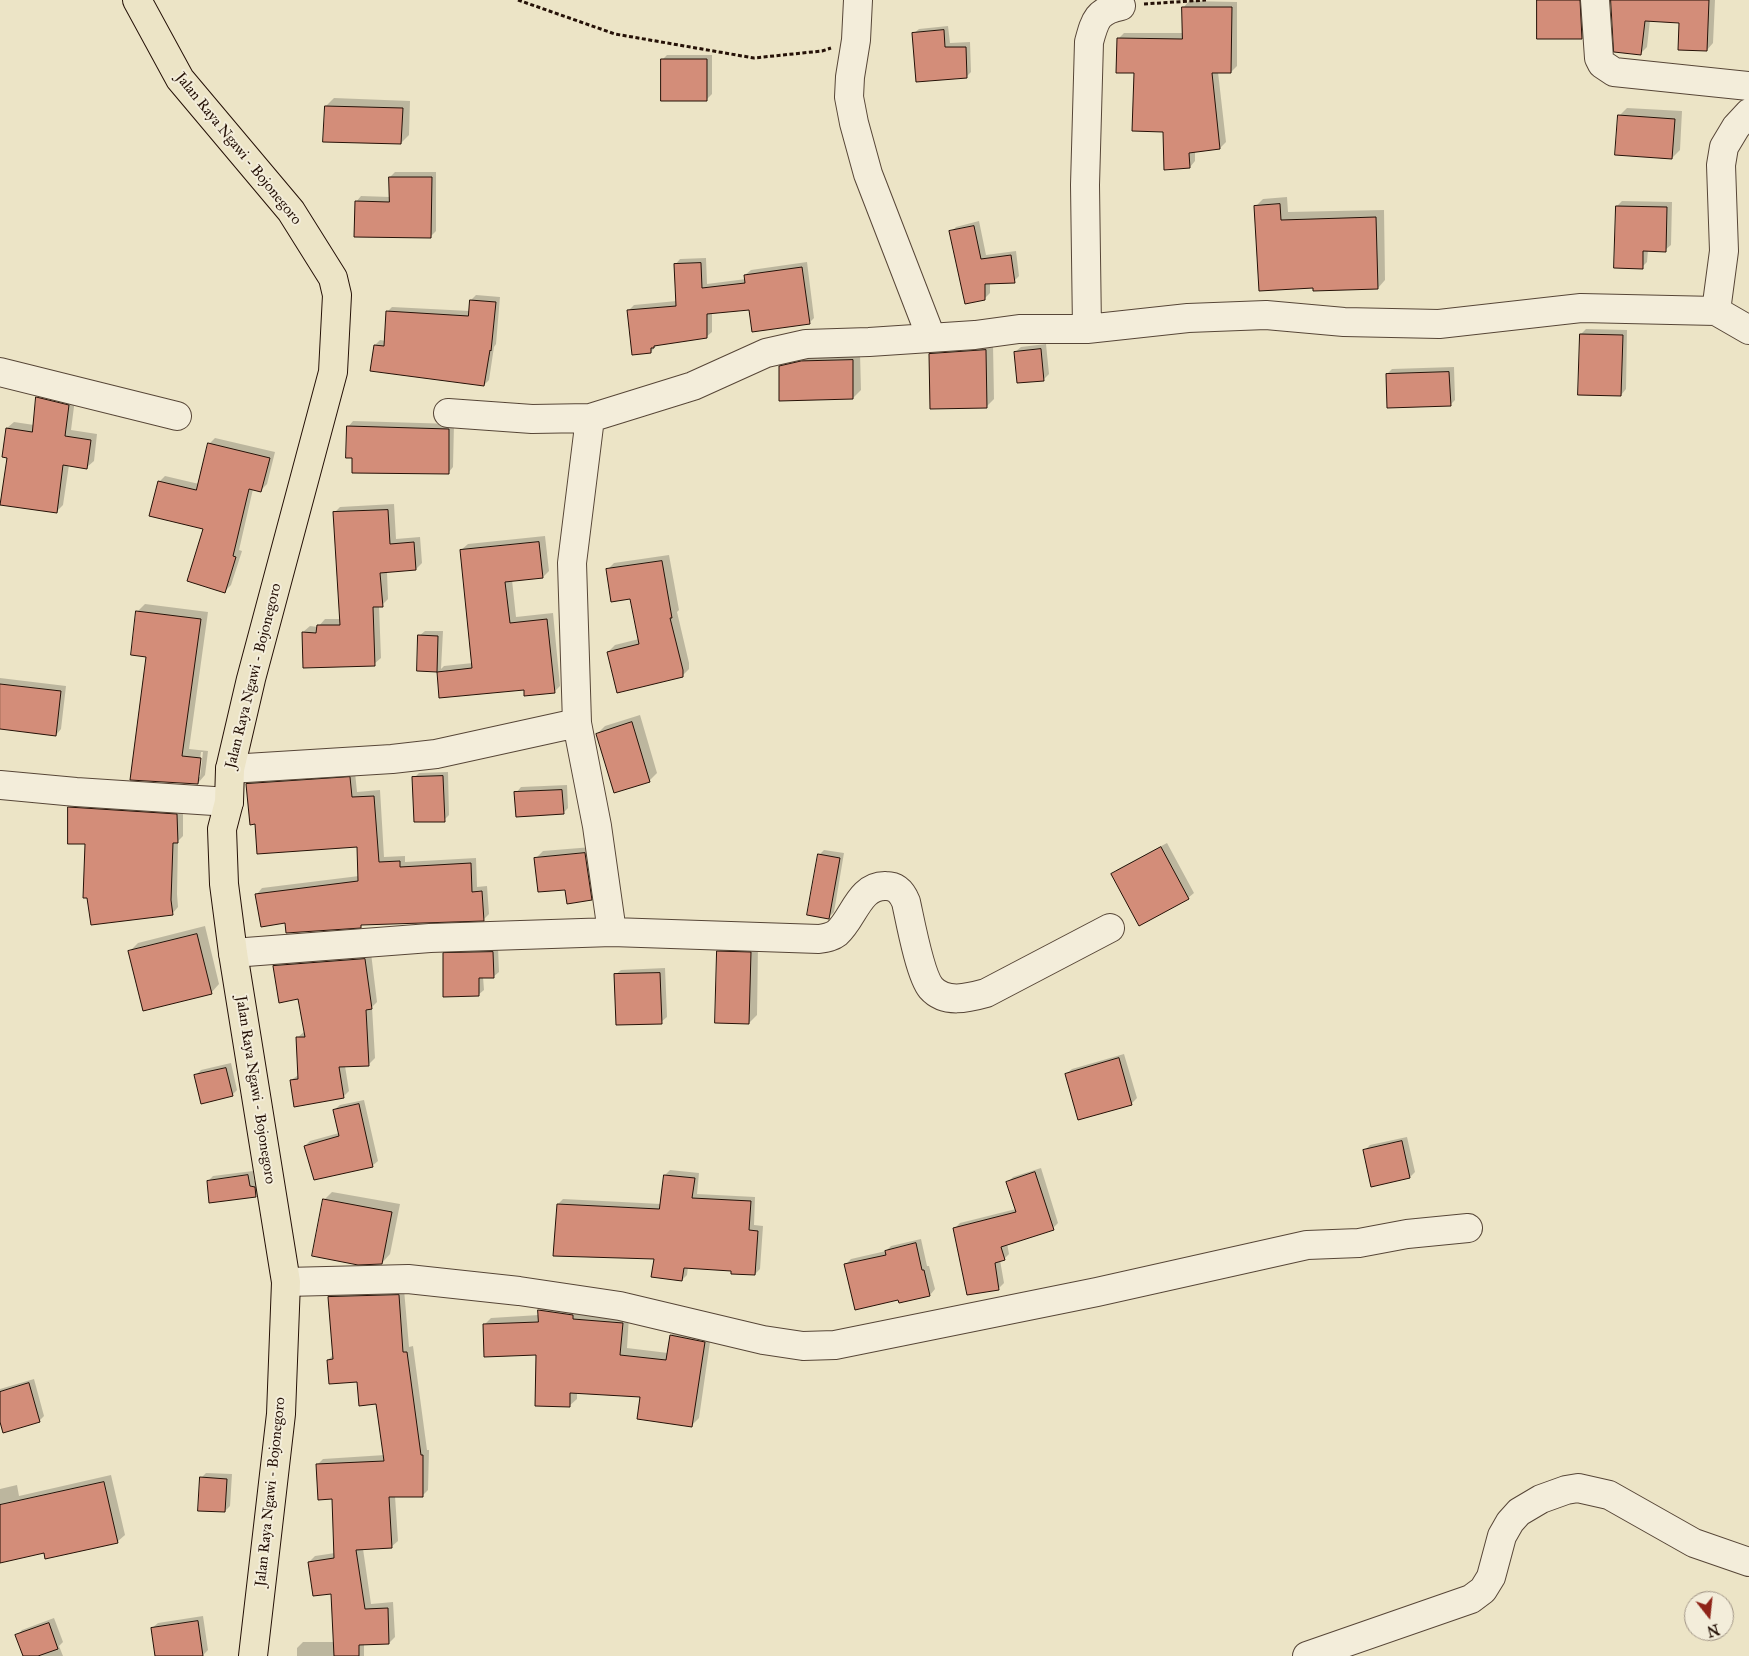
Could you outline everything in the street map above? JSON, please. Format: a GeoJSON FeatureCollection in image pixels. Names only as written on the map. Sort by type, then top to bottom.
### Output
{"type":"FeatureCollection","features":[{"type":"Feature","properties":{"kind":"highway","name":"Jalan Raya Ngawi - Bojonegoro"},"geometry":{"type":"LineString","coordinates":[[140,1],[180,79],[291,211],[334,278],[337,295],[333,372],[251,679],[230,769],[229,802],[222,829],[224,884],[233,953],[286,1282],[281,1414],[253,1656]]}},
{"type":"Feature","properties":{"kind":"street"},"geometry":{"type":"LineString","coordinates":[[858,0],[856,40],[850,76],[850,97],[854,123],[868,174],[931,337]]}},
{"type":"Feature","properties":{"kind":"street"},"geometry":{"type":"LineString","coordinates":[[1595,0],[1599,58],[1602,64],[1614,72],[1749,86]]}},
{"type":"Feature","properties":{"kind":"street"},"geometry":{"type":"LineString","coordinates":[[1087,329],[1085,185],[1089,42],[1094,23],[1099,16],[1108,9],[1121,6]]}},
{"type":"Feature","properties":{"kind":"street"},"geometry":{"type":"LineString","coordinates":[[1716,311],[1724,251],[1721,165],[1724,147],[1736,127],[1749,113]]}},
{"type":"Feature","properties":{"kind":"street"},"geometry":{"type":"LineString","coordinates":[[448,413],[532,419],[590,418],[693,386],[766,353],[806,344],[975,335],[1019,329],[1087,329],[1188,318],[1266,315],[1344,322],[1439,324],[1581,308],[1716,311],[1749,330]]}},
{"type":"Feature","properties":{"kind":"street"},"geometry":{"type":"LineString","coordinates":[[0,372],[176,416]]}},
{"type":"Feature","properties":{"kind":"street"},"geometry":{"type":"LineString","coordinates":[[590,418],[572,563],[577,723],[597,826],[612,932]]}},
{"type":"Feature","properties":{"kind":"street"},"geometry":{"type":"LineString","coordinates":[[230,769],[392,759],[436,754],[577,723]]}},
{"type":"Feature","properties":{"kind":"street"},"geometry":{"type":"LineString","coordinates":[[0,785],[229,802]]}},
{"type":"Feature","properties":{"kind":"street"},"geometry":{"type":"LineString","coordinates":[[233,953],[430,938],[612,932],[819,939],[828,938],[840,931],[863,896],[869,891],[882,886],[891,886],[903,894],[920,962],[930,988],[941,996],[948,998],[969,998],[986,993],[1110,928]]}},
{"type":"Feature","properties":{"kind":"street"},"geometry":{"type":"LineString","coordinates":[[286,1282],[408,1279],[519,1291],[620,1306],[763,1340],[803,1346],[835,1345],[1088,1294],[1307,1246],[1359,1243],[1407,1234],[1468,1228]]}},
{"type":"Feature","properties":{"kind":"street"},"geometry":{"type":"LineString","coordinates":[[1307,1656],[1472,1599],[1483,1590],[1492,1577],[1502,1536],[1510,1522],[1519,1512],[1540,1499],[1566,1490],[1578,1488],[1609,1495],[1694,1543],[1749,1562]]}},
{"type":"Feature","properties":{"kind":"path"},"geometry":{"type":"LineString","coordinates":[[518,0],[614,34],[754,58],[822,51],[856,40]]}},
{"type":"Feature","properties":{"kind":"path"},"geometry":{"type":"LineString","coordinates":[[1121,6],[1206,0]]}},
{"type":"Feature","properties":{"kind":"building"},"geometry":{"type":"Polygon","coordinates":[[[1537,0],[1580,0],[1582,39],[1537,39],[1537,0]]]}},
{"type":"Feature","properties":{"kind":"building"},"geometry":{"type":"Polygon","coordinates":[[[1611,0],[1709,0],[1707,51],[1678,50],[1679,23],[1645,21],[1641,55],[1614,52],[1611,0]]]}},
{"type":"Feature","properties":{"kind":"building"},"geometry":{"type":"Polygon","coordinates":[[[1182,7],[1232,7],[1231,73],[1212,73],[1220,149],[1189,153],[1190,168],[1164,170],[1163,132],[1132,131],[1134,73],[1116,73],[1117,38],[1182,39],[1182,7]]]}},
{"type":"Feature","properties":{"kind":"building"},"geometry":{"type":"Polygon","coordinates":[[[944,30],[945,47],[966,47],[967,78],[916,82],[912,33],[944,30]]]}},
{"type":"Feature","properties":{"kind":"building"},"geometry":{"type":"Polygon","coordinates":[[[661,59],[707,59],[707,101],[661,101],[661,59]]]}},
{"type":"Feature","properties":{"kind":"building"},"geometry":{"type":"Polygon","coordinates":[[[325,106],[403,108],[401,144],[323,142],[325,106]]]}},
{"type":"Feature","properties":{"kind":"building"},"geometry":{"type":"Polygon","coordinates":[[[1618,115],[1675,119],[1672,159],[1615,155],[1618,115]]]}},
{"type":"Feature","properties":{"kind":"building"},"geometry":{"type":"Polygon","coordinates":[[[389,177],[432,177],[431,238],[354,237],[355,201],[389,202],[389,177]]]}},
{"type":"Feature","properties":{"kind":"building"},"geometry":{"type":"Polygon","coordinates":[[[1280,204],[1281,220],[1376,217],[1378,289],[1313,291],[1313,288],[1259,291],[1254,206],[1280,204]]]}},
{"type":"Feature","properties":{"kind":"building"},"geometry":{"type":"Polygon","coordinates":[[[1616,206],[1667,207],[1666,252],[1643,251],[1643,269],[1614,268],[1616,206]]]}},
{"type":"Feature","properties":{"kind":"building"},"geometry":{"type":"Polygon","coordinates":[[[974,226],[981,259],[1011,255],[1015,283],[985,284],[985,300],[965,304],[949,231],[974,226]]]}},
{"type":"Feature","properties":{"kind":"building"},"geometry":{"type":"Polygon","coordinates":[[[701,263],[702,288],[745,283],[744,275],[802,267],[810,324],[752,332],[749,310],[707,314],[707,338],[654,346],[654,348],[651,348],[651,353],[632,355],[627,310],[676,306],[674,264],[701,263]]]}},
{"type":"Feature","properties":{"kind":"building"},"geometry":{"type":"Polygon","coordinates":[[[470,300],[496,302],[491,351],[484,386],[370,371],[374,345],[384,346],[386,311],[468,316],[470,300]]]}},
{"type":"Feature","properties":{"kind":"building"},"geometry":{"type":"Polygon","coordinates":[[[1580,334],[1623,335],[1621,396],[1578,395],[1580,334]]]}},
{"type":"Feature","properties":{"kind":"building"},"geometry":{"type":"Polygon","coordinates":[[[1041,349],[1044,381],[1017,383],[1014,352],[1041,349]]]}},
{"type":"Feature","properties":{"kind":"building"},"geometry":{"type":"Polygon","coordinates":[[[986,350],[987,408],[930,409],[929,354],[986,350]]]}},
{"type":"Feature","properties":{"kind":"building"},"geometry":{"type":"Polygon","coordinates":[[[853,360],[853,399],[779,401],[779,366],[801,361],[853,360]]]}},
{"type":"Feature","properties":{"kind":"building"},"geometry":{"type":"Polygon","coordinates":[[[1449,372],[1451,406],[1387,408],[1386,374],[1449,372]]]}},
{"type":"Feature","properties":{"kind":"building"},"geometry":{"type":"Polygon","coordinates":[[[36,397],[69,405],[65,436],[91,440],[87,469],[63,465],[57,513],[0,505],[7,458],[2,457],[6,428],[32,432],[36,397]]]}},
{"type":"Feature","properties":{"kind":"building"},"geometry":{"type":"Polygon","coordinates":[[[347,426],[449,429],[449,474],[352,473],[352,458],[346,458],[347,426]]]}},
{"type":"Feature","properties":{"kind":"building"},"geometry":{"type":"Polygon","coordinates":[[[208,443],[270,458],[261,492],[249,489],[233,556],[236,557],[225,593],[187,581],[203,529],[149,516],[158,481],[196,490],[208,443]]]}},
{"type":"Feature","properties":{"kind":"building"},"geometry":{"type":"Polygon","coordinates":[[[388,510],[390,544],[414,542],[416,570],[380,573],[383,607],[373,607],[375,666],[303,668],[302,632],[316,633],[317,625],[340,625],[333,512],[388,510]]]}},
{"type":"Feature","properties":{"kind":"building"},"geometry":{"type":"Polygon","coordinates":[[[539,542],[543,578],[505,582],[510,623],[547,619],[555,693],[524,696],[524,690],[439,698],[437,672],[472,668],[460,550],[539,542]]]}},
{"type":"Feature","properties":{"kind":"building"},"geometry":{"type":"Polygon","coordinates":[[[662,561],[672,618],[670,618],[683,670],[683,677],[617,693],[607,652],[639,644],[630,599],[611,602],[606,569],[662,561]]]}},
{"type":"Feature","properties":{"kind":"building"},"geometry":{"type":"Polygon","coordinates":[[[136,611],[201,619],[182,756],[201,758],[198,784],[130,780],[146,657],[131,655],[136,611]]]}},
{"type":"Feature","properties":{"kind":"building"},"geometry":{"type":"Polygon","coordinates":[[[418,635],[438,636],[437,672],[417,671],[418,635]]]}},
{"type":"Feature","properties":{"kind":"building"},"geometry":{"type":"Polygon","coordinates":[[[0,684],[61,691],[56,736],[0,729],[0,684]]]}},
{"type":"Feature","properties":{"kind":"building"},"geometry":{"type":"Polygon","coordinates":[[[632,722],[650,782],[614,793],[596,734],[632,722]]]}},
{"type":"Feature","properties":{"kind":"building"},"geometry":{"type":"Polygon","coordinates":[[[443,776],[445,822],[414,822],[412,777],[443,776]]]}},
{"type":"Feature","properties":{"kind":"building"},"geometry":{"type":"Polygon","coordinates":[[[350,777],[352,797],[374,796],[379,862],[400,861],[400,867],[471,863],[472,892],[482,891],[484,921],[361,925],[361,928],[286,933],[285,923],[261,927],[255,894],[358,881],[357,847],[257,854],[255,824],[250,825],[246,784],[350,777]]]}},
{"type":"Feature","properties":{"kind":"building"},"geometry":{"type":"Polygon","coordinates":[[[562,790],[564,814],[516,817],[514,792],[562,790]]]}},
{"type":"Feature","properties":{"kind":"building"},"geometry":{"type":"Polygon","coordinates":[[[68,807],[177,814],[178,843],[173,843],[171,900],[173,915],[91,925],[87,898],[83,898],[85,844],[68,844],[68,807]]]}},
{"type":"Feature","properties":{"kind":"building"},"geometry":{"type":"Polygon","coordinates":[[[1161,847],[1189,899],[1139,926],[1111,874],[1161,847]]]}},
{"type":"Feature","properties":{"kind":"building"},"geometry":{"type":"Polygon","coordinates":[[[585,853],[592,900],[567,904],[565,890],[538,892],[534,858],[585,853]]]}},
{"type":"Feature","properties":{"kind":"building"},"geometry":{"type":"Polygon","coordinates":[[[818,854],[840,858],[829,919],[807,915],[818,854]]]}},
{"type":"Feature","properties":{"kind":"building"},"geometry":{"type":"Polygon","coordinates":[[[197,934],[212,994],[143,1011],[128,951],[197,934]]]}},
{"type":"Feature","properties":{"kind":"building"},"geometry":{"type":"Polygon","coordinates":[[[717,951],[751,952],[749,1024],[715,1023],[717,951]]]}},
{"type":"Feature","properties":{"kind":"building"},"geometry":{"type":"Polygon","coordinates":[[[493,952],[494,978],[479,978],[479,996],[443,997],[443,953],[493,952]]]}},
{"type":"Feature","properties":{"kind":"building"},"geometry":{"type":"Polygon","coordinates":[[[365,959],[372,1009],[366,1010],[369,1066],[339,1067],[344,1098],[294,1107],[290,1080],[298,1079],[296,1037],[305,1037],[298,999],[279,1003],[273,966],[365,959]]]}},
{"type":"Feature","properties":{"kind":"building"},"geometry":{"type":"Polygon","coordinates":[[[660,973],[662,1024],[616,1025],[614,974],[660,973]]]}},
{"type":"Feature","properties":{"kind":"building"},"geometry":{"type":"Polygon","coordinates":[[[1119,1058],[1132,1105],[1078,1120],[1065,1074],[1119,1058]]]}},
{"type":"Feature","properties":{"kind":"building"},"geometry":{"type":"Polygon","coordinates":[[[226,1068],[233,1096],[201,1104],[194,1075],[226,1068]]]}},
{"type":"Feature","properties":{"kind":"building"},"geometry":{"type":"Polygon","coordinates":[[[359,1104],[373,1167],[314,1180],[304,1146],[339,1136],[333,1110],[359,1104]]]}},
{"type":"Feature","properties":{"kind":"building"},"geometry":{"type":"Polygon","coordinates":[[[1402,1141],[1410,1178],[1371,1187],[1363,1150],[1402,1141]]]}},
{"type":"Feature","properties":{"kind":"building"},"geometry":{"type":"Polygon","coordinates":[[[1035,1172],[1054,1230],[1001,1247],[1005,1260],[995,1263],[999,1290],[967,1295],[953,1228],[1016,1212],[1006,1182],[1035,1172]]]}},
{"type":"Feature","properties":{"kind":"building"},"geometry":{"type":"Polygon","coordinates":[[[248,1175],[250,1186],[255,1187],[256,1197],[209,1203],[207,1181],[248,1175]]]}},
{"type":"Feature","properties":{"kind":"building"},"geometry":{"type":"Polygon","coordinates":[[[664,1175],[695,1178],[692,1198],[751,1201],[749,1230],[758,1231],[755,1275],[731,1274],[731,1271],[684,1268],[682,1281],[651,1277],[654,1259],[553,1256],[557,1204],[659,1209],[664,1175]]]}},
{"type":"Feature","properties":{"kind":"building"},"geometry":{"type":"Polygon","coordinates":[[[323,1199],[392,1212],[382,1264],[358,1265],[312,1256],[323,1199]]]}},
{"type":"Feature","properties":{"kind":"building"},"geometry":{"type":"Polygon","coordinates":[[[916,1243],[930,1296],[899,1303],[898,1300],[855,1310],[844,1264],[886,1255],[885,1251],[916,1243]]]}},
{"type":"Feature","properties":{"kind":"building"},"geometry":{"type":"Polygon","coordinates":[[[399,1295],[403,1352],[407,1352],[421,1455],[423,1455],[423,1497],[389,1497],[392,1548],[356,1550],[365,1609],[388,1608],[389,1644],[359,1645],[359,1656],[334,1656],[331,1594],[313,1596],[308,1562],[334,1558],[332,1499],[318,1500],[316,1464],[384,1461],[376,1404],[359,1406],[357,1382],[329,1384],[327,1360],[333,1359],[328,1297],[399,1295]]]}},
{"type":"Feature","properties":{"kind":"building"},"geometry":{"type":"Polygon","coordinates":[[[538,1310],[573,1315],[573,1319],[623,1323],[620,1355],[666,1360],[670,1335],[705,1342],[692,1427],[637,1419],[640,1397],[570,1393],[570,1407],[535,1406],[536,1355],[484,1357],[483,1324],[538,1322],[538,1310]]]}},
{"type":"Feature","properties":{"kind":"building"},"geometry":{"type":"Polygon","coordinates":[[[29,1383],[40,1422],[3,1433],[0,1422],[0,1392],[29,1383]]]}},
{"type":"Feature","properties":{"kind":"building"},"geometry":{"type":"Polygon","coordinates":[[[200,1477],[227,1479],[225,1512],[198,1511],[200,1477]]]}},
{"type":"Feature","properties":{"kind":"building"},"geometry":{"type":"Polygon","coordinates":[[[104,1482],[118,1543],[45,1559],[44,1553],[0,1563],[0,1505],[104,1482]]]}},
{"type":"Feature","properties":{"kind":"building"},"geometry":{"type":"Polygon","coordinates":[[[198,1621],[203,1656],[155,1656],[151,1628],[198,1621]]]}},
{"type":"Feature","properties":{"kind":"building"},"geometry":{"type":"Polygon","coordinates":[[[49,1623],[58,1649],[38,1656],[23,1656],[15,1635],[49,1623]]]}}]}
